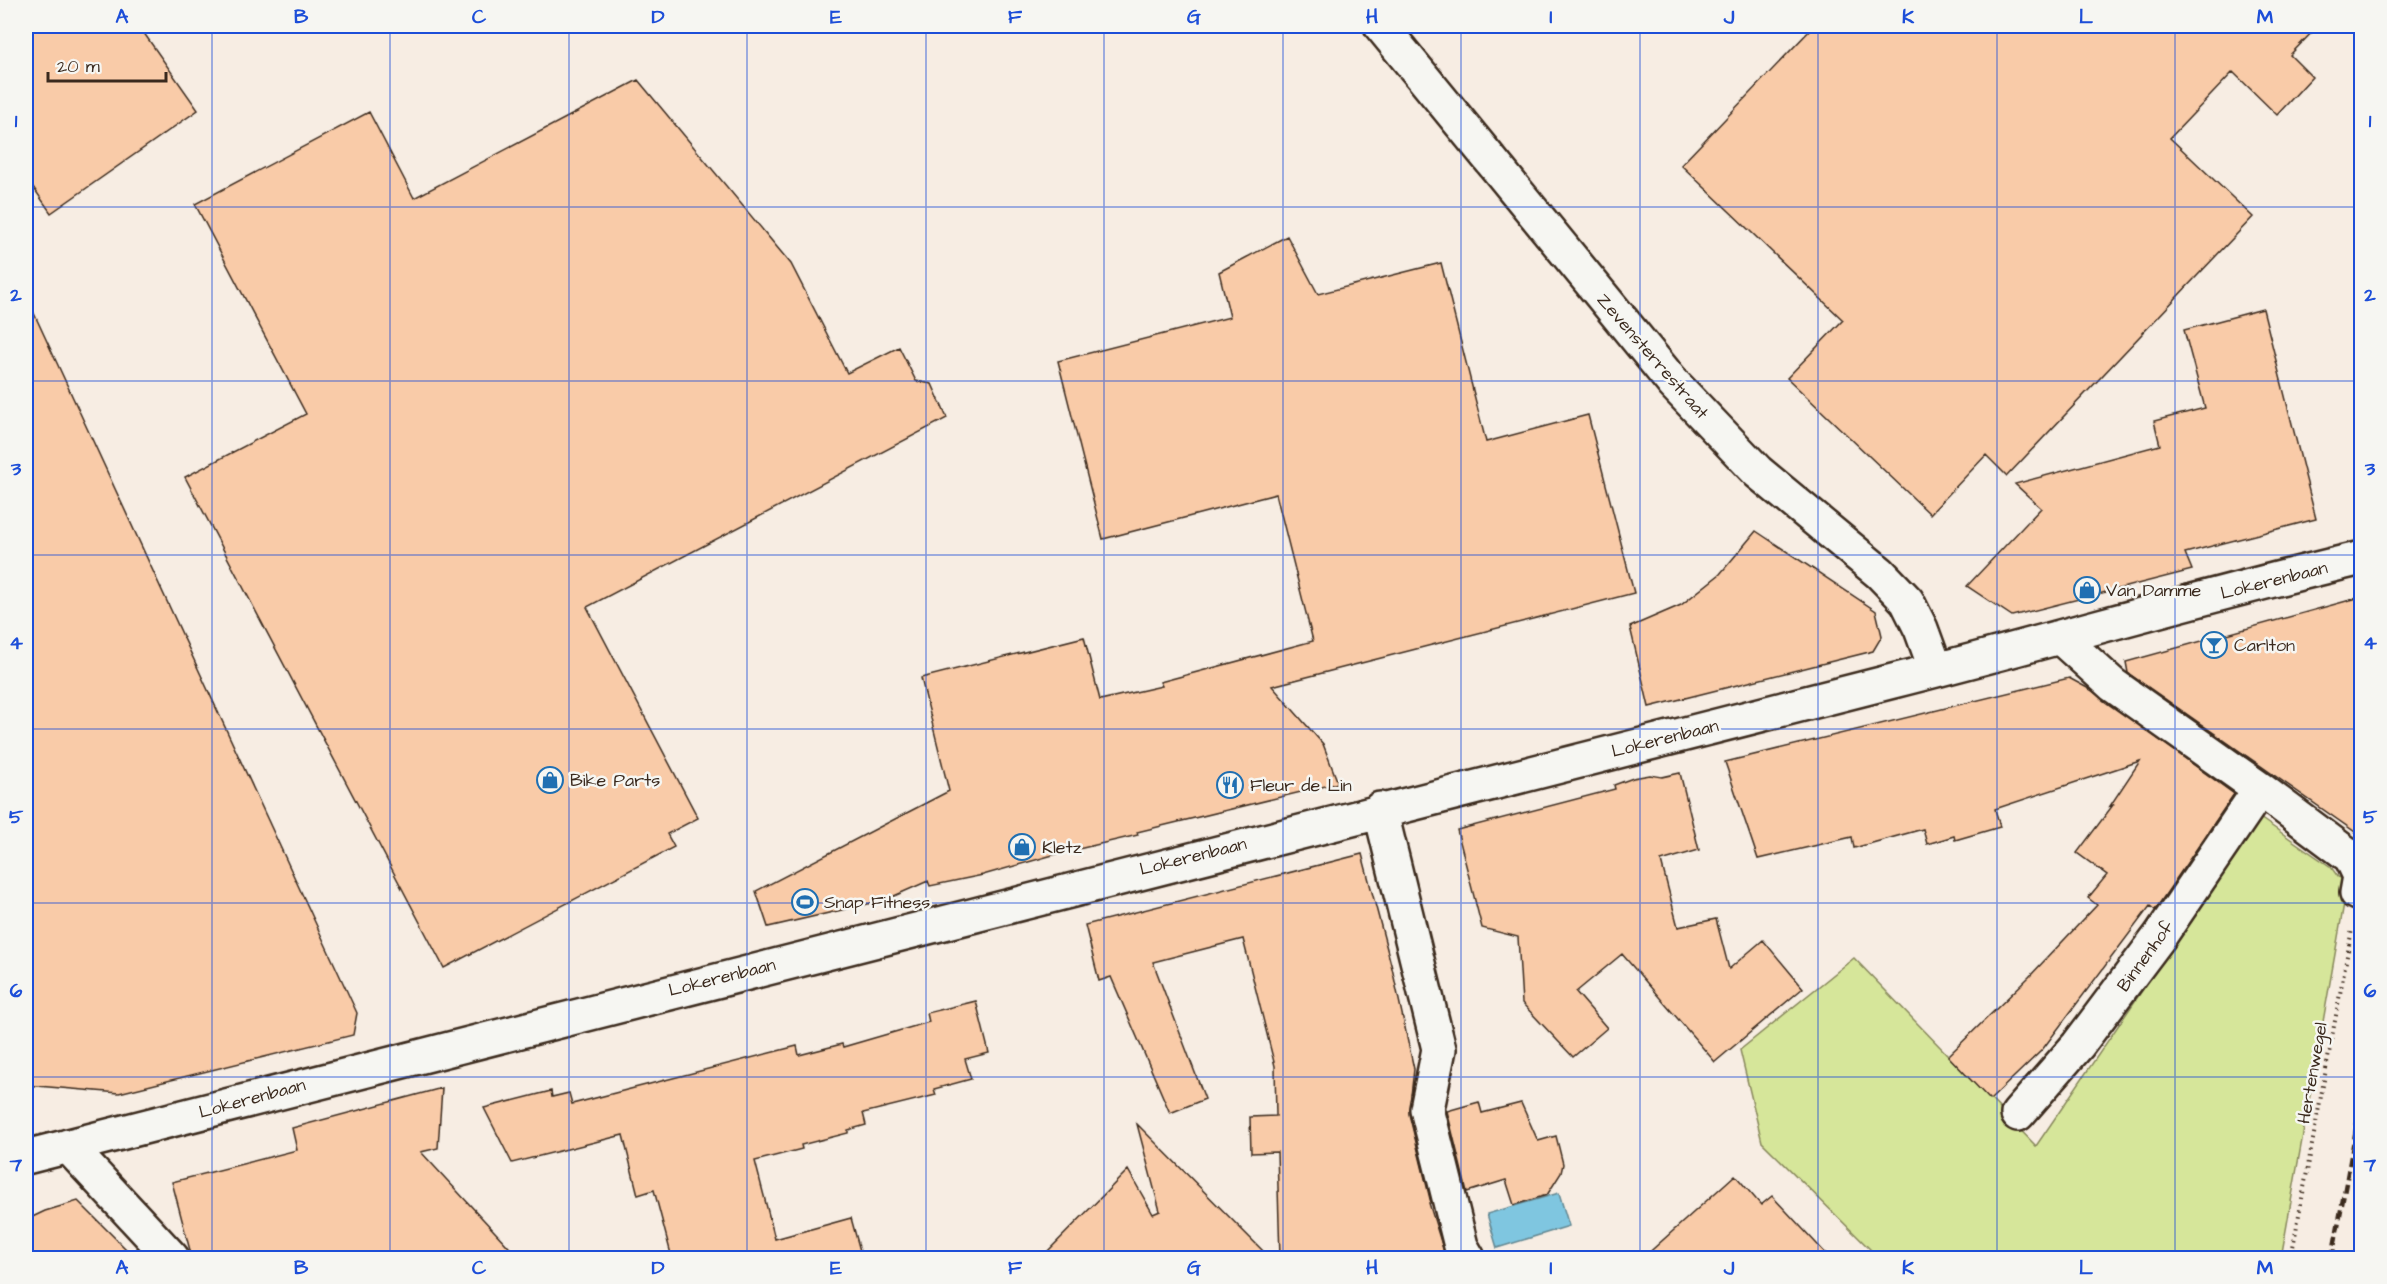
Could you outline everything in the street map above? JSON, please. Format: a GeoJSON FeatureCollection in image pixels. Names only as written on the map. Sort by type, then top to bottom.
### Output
{"type":"FeatureCollection","features":[{"type":"Feature","properties":{"kind":"street","name":"Zevensterrestraat"},"geometry":{"type":"LineString","coordinates":[[1382,26],[1674,384],[1758,472],[1880,573],[1907,602],[1921,629],[1936,670]]}},
{"type":"Feature","properties":{"kind":"street","name":"Lokerenbaan"},"geometry":{"type":"LineString","coordinates":[[26,1157],[1380,808],[2061,638],[2269,580],[2361,558]]}},
{"type":"Feature","properties":{"kind":"street"},"geometry":{"type":"LineString","coordinates":[[2061,638],[2113,685],[2260,789],[2351,857],[2360,876],[2357,893]]}},
{"type":"Feature","properties":{"kind":"street","name":"Binnenhof"},"geometry":{"type":"LineString","coordinates":[[2018,1114],[2078,1046],[2160,936],[2260,789]]}},
{"type":"Feature","properties":{"kind":"street"},"geometry":{"type":"LineString","coordinates":[[1380,808],[1439,1049],[1427,1109],[1461,1246],[1468,1258]]}},
{"type":"Feature","properties":{"kind":"street"},"geometry":{"type":"LineString","coordinates":[[68,1146],[172,1258]]}},
{"type":"Feature","properties":{"kind":"path","name":"Hertenwegel"},"geometry":{"type":"LineString","coordinates":[[2292,1258],[2357,893]]}},
{"type":"Feature","properties":{"kind":"green space"},"geometry":{"type":"Polygon","coordinates":[[[2260,818],[2331,867],[2338,877],[2348,881],[2281,1258],[1879,1258],[1762,1142],[1740,1050],[1854,958],[2036,1146],[2260,818]]]}},
{"type":"Feature","properties":{"kind":"water"},"geometry":{"type":"Polygon","coordinates":[[[1559,1193],[1569,1226],[1497,1248],[1487,1214],[1559,1193]]]}},
{"type":"Feature","properties":{"kind":"building"},"geometry":{"type":"Polygon","coordinates":[[[26,26],[139,26],[198,110],[51,213],[26,177],[26,26]]]}},
{"type":"Feature","properties":{"kind":"building"},"geometry":{"type":"Polygon","coordinates":[[[1814,26],[2318,26],[2290,55],[2312,77],[2277,115],[2233,72],[2170,138],[2253,217],[2007,476],[1986,455],[1930,514],[1787,378],[1843,320],[1681,165],[1814,26]]]}},
{"type":"Feature","properties":{"kind":"building"},"geometry":{"type":"Polygon","coordinates":[[[638,80],[791,264],[847,373],[899,347],[916,381],[932,384],[947,418],[587,607],[698,818],[667,834],[674,847],[444,968],[185,477],[306,414],[195,204],[369,112],[414,198],[638,80]]]}},
{"type":"Feature","properties":{"kind":"building"},"geometry":{"type":"Polygon","coordinates":[[[1287,236],[1318,294],[1441,263],[1486,442],[1588,415],[1634,593],[1272,686],[1323,744],[1338,783],[1137,832],[1138,835],[1053,855],[983,875],[930,886],[928,881],[885,900],[768,927],[756,891],[949,791],[921,678],[1084,637],[1100,700],[1162,686],[1160,682],[1313,641],[1276,494],[1103,539],[1058,361],[1230,317],[1219,272],[1287,236]]]}},
{"type":"Feature","properties":{"kind":"building"},"geometry":{"type":"Polygon","coordinates":[[[26,296],[357,1013],[353,1035],[119,1093],[26,1085],[26,296]]]}},
{"type":"Feature","properties":{"kind":"building"},"geometry":{"type":"Polygon","coordinates":[[[2263,309],[2316,519],[2185,553],[2192,570],[2012,616],[1967,586],[2041,508],[2015,484],[2160,445],[2154,421],[2205,408],[2184,330],[2263,309]]]}},
{"type":"Feature","properties":{"kind":"building"},"geometry":{"type":"Polygon","coordinates":[[[1756,531],[1876,611],[1882,636],[1873,651],[1649,707],[1630,627],[1681,605],[1720,574],[1756,531]]]}},
{"type":"Feature","properties":{"kind":"building"},"geometry":{"type":"Polygon","coordinates":[[[2361,597],[2361,836],[2128,673],[2126,662],[2361,597]]]}},
{"type":"Feature","properties":{"kind":"building"},"geometry":{"type":"Polygon","coordinates":[[[2069,678],[2091,690],[2234,794],[2155,910],[2150,906],[2042,1050],[1990,1100],[1948,1056],[2029,977],[2097,905],[2088,898],[2107,875],[2077,853],[2113,805],[2110,806],[2140,761],[1995,809],[2000,827],[1955,840],[1954,836],[1927,844],[1923,829],[1854,848],[1852,837],[1758,859],[1725,762],[2069,678]]]}},
{"type":"Feature","properties":{"kind":"building"},"geometry":{"type":"Polygon","coordinates":[[[1680,773],[1699,850],[1661,861],[1678,927],[1716,919],[1729,969],[1763,940],[1803,988],[1715,1062],[1622,954],[1576,992],[1607,1028],[1573,1057],[1522,1003],[1518,937],[1482,928],[1457,830],[1615,789],[1614,785],[1633,778],[1650,775],[1662,777],[1680,773]]]}},
{"type":"Feature","properties":{"kind":"building"},"geometry":{"type":"Polygon","coordinates":[[[1362,854],[1392,968],[1414,1069],[1409,1114],[1431,1203],[1429,1203],[1446,1258],[1280,1258],[1277,1152],[1251,1153],[1250,1117],[1276,1116],[1275,1066],[1243,939],[1153,962],[1205,1099],[1170,1113],[1111,977],[1099,981],[1085,925],[1362,854]]]}},
{"type":"Feature","properties":{"kind":"building"},"geometry":{"type":"Polygon","coordinates":[[[976,1001],[989,1053],[965,1059],[971,1079],[934,1089],[936,1095],[863,1113],[866,1125],[848,1130],[848,1133],[801,1145],[802,1149],[755,1161],[775,1239],[851,1218],[862,1258],[672,1258],[654,1190],[638,1195],[623,1135],[512,1163],[484,1108],[551,1091],[552,1097],[569,1093],[572,1104],[797,1046],[799,1055],[842,1044],[843,1047],[929,1022],[927,1013],[976,1001]]]}},
{"type":"Feature","properties":{"kind":"building"},"geometry":{"type":"Polygon","coordinates":[[[442,1088],[438,1148],[421,1152],[519,1258],[192,1258],[172,1182],[297,1150],[292,1128],[442,1088]]]}},
{"type":"Feature","properties":{"kind":"building"},"geometry":{"type":"Polygon","coordinates":[[[1479,1102],[1482,1113],[1521,1103],[1538,1141],[1556,1136],[1563,1164],[1561,1173],[1547,1195],[1514,1205],[1506,1180],[1467,1192],[1447,1111],[1479,1102]]]}},
{"type":"Feature","properties":{"kind":"building"},"geometry":{"type":"Polygon","coordinates":[[[1137,1124],[1270,1258],[1041,1258],[1128,1170],[1153,1214],[1160,1211],[1137,1124]]]}},
{"type":"Feature","properties":{"kind":"building"},"geometry":{"type":"Polygon","coordinates":[[[1735,1175],[1761,1205],[1772,1196],[1830,1258],[1643,1258],[1735,1175]]]}},
{"type":"Feature","properties":{"kind":"building"},"geometry":{"type":"Polygon","coordinates":[[[78,1201],[135,1258],[26,1258],[26,1220],[45,1211],[78,1201]]]}},
{"type":"Feature","properties":{"kind":"railway"},"geometry":{"type":"LineString","coordinates":[[2332,1258],[2362,1097]]}},
{"type":"Feature","properties":{"kind":"place","name":"Van Damme"},"geometry":{"type":"Point","coordinates":[2087,590]}},
{"type":"Feature","properties":{"kind":"place","name":"Carlton"},"geometry":{"type":"Point","coordinates":[2214,645]}},
{"type":"Feature","properties":{"kind":"place","name":"Bike Parts"},"geometry":{"type":"Point","coordinates":[550,780]}},
{"type":"Feature","properties":{"kind":"place","name":"Fleur de Lin"},"geometry":{"type":"Point","coordinates":[1230,785]}},
{"type":"Feature","properties":{"kind":"place","name":"Kletz"},"geometry":{"type":"Point","coordinates":[1022,847]}},
{"type":"Feature","properties":{"kind":"place","name":"Snap Fitness"},"geometry":{"type":"Point","coordinates":[805,902]}}]}
